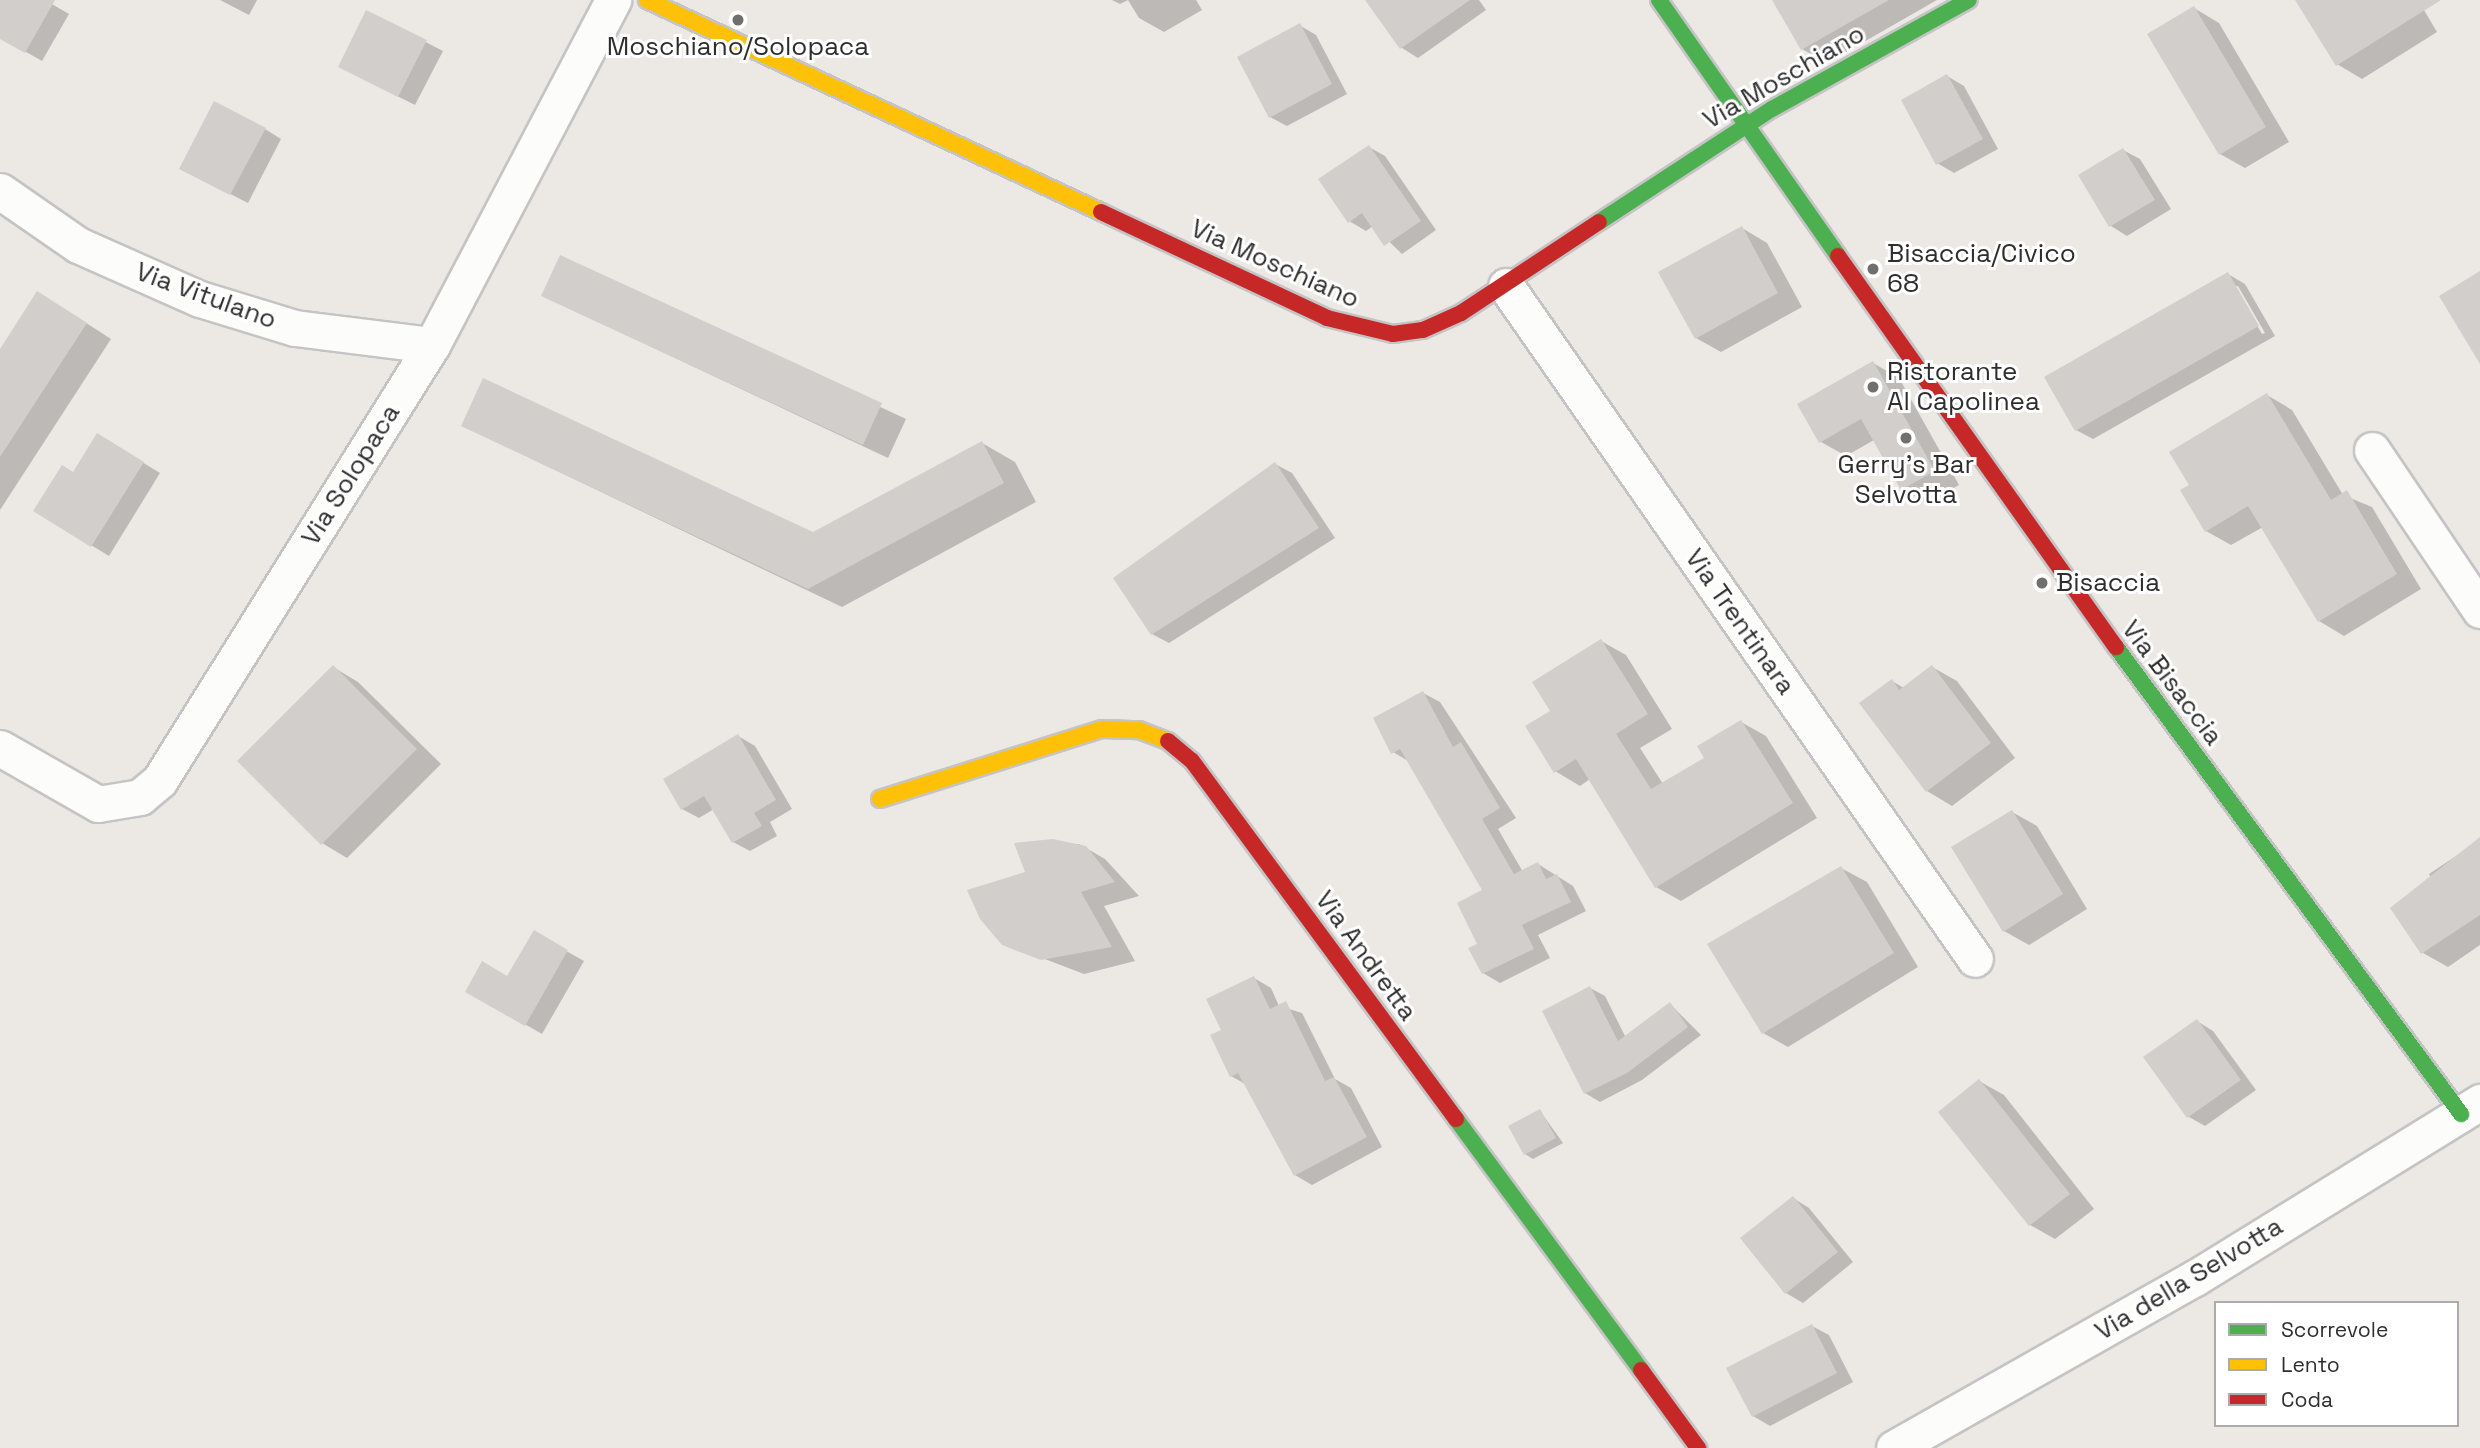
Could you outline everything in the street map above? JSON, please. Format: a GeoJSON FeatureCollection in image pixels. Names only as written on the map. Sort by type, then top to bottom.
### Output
{"type":"FeatureCollection","features":[{"type":"Feature","properties":{"kind":"street","name":"Via Solopaca"},"geometry":{"type":"LineString","coordinates":[[0,748],[98,804],[147,792],[432,345],[613,0]]}},
{"type":"Feature","properties":{"kind":"street","name":"Via Moschiano"},"geometry":{"type":"LineString","coordinates":[[647,0],[1340,323],[1409,334],[1506,286],[1749,124],[1969,0]]}},
{"type":"Feature","properties":{"kind":"street","name":"Via Bisaccia"},"geometry":{"type":"LineString","coordinates":[[1659,0],[1749,124],[2058,569],[2471,1108]]}},
{"type":"Feature","properties":{"kind":"street","name":"Via Vitulano"},"geometry":{"type":"LineString","coordinates":[[0,191],[78,245],[200,299],[295,328],[432,345]]}},
{"type":"Feature","properties":{"kind":"street","name":"Via Trentinara"},"geometry":{"type":"LineString","coordinates":[[1506,286],[1975,959]]}},
{"type":"Feature","properties":{"kind":"street"},"geometry":{"type":"LineString","coordinates":[[2372,450],[2480,610]]}},
{"type":"Feature","properties":{"kind":"street","name":"Via Andretta"},"geometry":{"type":"LineString","coordinates":[[880,799],[1102,729],[1139,730],[1172,743],[1192,761],[1699,1448]]}},
{"type":"Feature","properties":{"kind":"street","name":"Via della Selvotta"},"geometry":{"type":"LineString","coordinates":[[1894,1448],[2195,1278],[2471,1108]]}},
{"type":"Feature","properties":{"kind":"building"},"geometry":{"type":"Polygon","coordinates":[[[0,0],[55,0],[25,53],[0,39],[0,0]]]}},
{"type":"Feature","properties":{"kind":"building"},"geometry":{"type":"Polygon","coordinates":[[[1365,0],[1470,0],[1400,49],[1365,0]]]}},
{"type":"Feature","properties":{"kind":"building"},"geometry":{"type":"Polygon","coordinates":[[[1772,0],[1889,0],[1801,50],[1772,0]]]}},
{"type":"Feature","properties":{"kind":"building"},"geometry":{"type":"Polygon","coordinates":[[[2295,0],[2441,0],[2336,66],[2295,0]]]}},
{"type":"Feature","properties":{"kind":"building"},"geometry":{"type":"Polygon","coordinates":[[[2194,6],[2266,127],[2219,155],[2147,34],[2194,6]]]}},
{"type":"Feature","properties":{"kind":"building"},"geometry":{"type":"Polygon","coordinates":[[[366,10],[427,40],[398,97],[338,67],[366,10]]]}},
{"type":"Feature","properties":{"kind":"building"},"geometry":{"type":"Polygon","coordinates":[[[1300,23],[1332,84],[1269,118],[1237,57],[1300,23]]]}},
{"type":"Feature","properties":{"kind":"building"},"geometry":{"type":"Polygon","coordinates":[[[1947,74],[1983,139],[1936,165],[1901,100],[1947,74]]]}},
{"type":"Feature","properties":{"kind":"building"},"geometry":{"type":"Polygon","coordinates":[[[214,101],[266,128],[230,195],[179,169],[214,101]]]}},
{"type":"Feature","properties":{"kind":"building"},"geometry":{"type":"Polygon","coordinates":[[[1369,145],[1421,221],[1384,246],[1362,213],[1348,223],[1318,179],[1369,145]]]}},
{"type":"Feature","properties":{"kind":"building"},"geometry":{"type":"Polygon","coordinates":[[[2123,148],[2155,200],[2109,227],[2078,175],[2123,148]]]}},
{"type":"Feature","properties":{"kind":"building"},"geometry":{"type":"Polygon","coordinates":[[[1742,226],[1778,293],[1695,339],[1658,272],[1742,226]]]}},
{"type":"Feature","properties":{"kind":"building"},"geometry":{"type":"Polygon","coordinates":[[[560,255],[882,403],[863,445],[541,296],[560,255]]]}},
{"type":"Feature","properties":{"kind":"building"},"geometry":{"type":"Polygon","coordinates":[[[2480,271],[2480,364],[2439,296],[2480,271]]]}},
{"type":"Feature","properties":{"kind":"building"},"geometry":{"type":"Polygon","coordinates":[[[2228,272],[2259,326],[2075,431],[2044,377],[2228,272]]]}},
{"type":"Feature","properties":{"kind":"building"},"geometry":{"type":"Polygon","coordinates":[[[37,291],[87,323],[0,457],[0,349],[37,291]]]}},
{"type":"Feature","properties":{"kind":"building"},"geometry":{"type":"Polygon","coordinates":[[[1873,361],[1935,471],[1901,490],[1861,419],[1819,443],[1797,404],[1873,361]]]}},
{"type":"Feature","properties":{"kind":"building"},"geometry":{"type":"Polygon","coordinates":[[[483,378],[813,532],[982,441],[1004,483],[808,589],[461,426],[483,378]]]}},
{"type":"Feature","properties":{"kind":"building"},"geometry":{"type":"Polygon","coordinates":[[[2267,393],[2331,500],[2347,490],[2397,574],[2318,622],[2248,506],[2205,532],[2180,490],[2189,485],[2169,452],[2267,393]]]}},
{"type":"Feature","properties":{"kind":"building"},"geometry":{"type":"Polygon","coordinates":[[[97,433],[144,462],[91,547],[33,511],[62,465],[73,472],[97,433]]]}},
{"type":"Feature","properties":{"kind":"building"},"geometry":{"type":"Polygon","coordinates":[[[1275,462],[1319,528],[1151,635],[1113,578],[1275,462]]]}},
{"type":"Feature","properties":{"kind":"building"},"geometry":{"type":"Polygon","coordinates":[[[1601,639],[1648,714],[1616,734],[1651,789],[1704,758],[1697,746],[1741,720],[1793,803],[1655,888],[1576,759],[1554,773],[1525,726],[1550,711],[1532,682],[1601,639]]]}},
{"type":"Feature","properties":{"kind":"building"},"geometry":{"type":"Polygon","coordinates":[[[333,665],[417,749],[321,845],[237,761],[333,665]]]}},
{"type":"Feature","properties":{"kind":"building"},"geometry":{"type":"Polygon","coordinates":[[[1932,665],[1991,743],[1926,792],[1859,703],[1892,679],[1899,690],[1932,665]]]}},
{"type":"Feature","properties":{"kind":"building"},"geometry":{"type":"Polygon","coordinates":[[[1423,691],[1453,747],[1461,742],[1500,808],[1482,819],[1514,874],[1538,862],[1546,879],[1557,874],[1571,902],[1522,925],[1534,949],[1482,974],[1468,948],[1477,944],[1457,903],[1482,890],[1400,749],[1391,754],[1373,718],[1423,691]]]}},
{"type":"Feature","properties":{"kind":"building"},"geometry":{"type":"Polygon","coordinates":[[[738,734],[776,800],[754,813],[762,826],[732,843],[704,796],[681,810],[663,779],[738,734]]]}},
{"type":"Feature","properties":{"kind":"building"},"geometry":{"type":"Polygon","coordinates":[[[2012,810],[2063,894],[2003,932],[1951,847],[2012,810]]]}},
{"type":"Feature","properties":{"kind":"building"},"geometry":{"type":"Polygon","coordinates":[[[2480,837],[2480,915],[2421,954],[2390,908],[2480,837]]]}},
{"type":"Feature","properties":{"kind":"building"},"geometry":{"type":"Polygon","coordinates":[[[1053,839],[1086,846],[1115,882],[1081,892],[1112,947],[1041,960],[1002,945],[980,919],[967,890],[1025,872],[1014,843],[1053,839]]]}},
{"type":"Feature","properties":{"kind":"building"},"geometry":{"type":"Polygon","coordinates":[[[1841,866],[1894,953],[1762,1034],[1707,944],[1841,866]]]}},
{"type":"Feature","properties":{"kind":"building"},"geometry":{"type":"Polygon","coordinates":[[[534,930],[568,950],[525,1026],[465,992],[482,961],[507,976],[534,930]]]}},
{"type":"Feature","properties":{"kind":"building"},"geometry":{"type":"Polygon","coordinates":[[[1254,976],[1270,1009],[1286,1001],[1325,1081],[1334,1077],[1367,1137],[1294,1176],[1238,1073],[1230,1077],[1210,1035],[1221,1030],[1206,999],[1254,976]]]}},
{"type":"Feature","properties":{"kind":"building"},"geometry":{"type":"Polygon","coordinates":[[[1590,986],[1618,1041],[1670,1002],[1688,1027],[1627,1073],[1584,1094],[1542,1011],[1590,986]]]}},
{"type":"Feature","properties":{"kind":"building"},"geometry":{"type":"Polygon","coordinates":[[[2197,1019],[2241,1080],[2187,1118],[2143,1057],[2197,1019]]]}},
{"type":"Feature","properties":{"kind":"building"},"geometry":{"type":"Polygon","coordinates":[[[1979,1079],[2070,1194],[2029,1226],[1938,1112],[1979,1079]]]}},
{"type":"Feature","properties":{"kind":"building"},"geometry":{"type":"Polygon","coordinates":[[[1540,1109],[1556,1138],[1524,1155],[1508,1126],[1540,1109]]]}},
{"type":"Feature","properties":{"kind":"building"},"geometry":{"type":"Polygon","coordinates":[[[1793,1196],[1838,1252],[1785,1294],[1740,1238],[1793,1196]]]}},
{"type":"Feature","properties":{"kind":"building"},"geometry":{"type":"Polygon","coordinates":[[[1812,1324],[1837,1373],[1752,1417],[1726,1368],[1812,1324]]]}},
{"type":"Feature","properties":{"kind":"traffic: fast"},"geometry":{"type":"LineString","coordinates":[[1659,0],[1838,256]]}},
{"type":"Feature","properties":{"kind":"traffic: fast"},"geometry":{"type":"LineString","coordinates":[[1599,222],[1772,109],[1969,0]]}},
{"type":"Feature","properties":{"kind":"traffic: fast"},"geometry":{"type":"LineString","coordinates":[[2116,647],[2461,1114]]}},
{"type":"Feature","properties":{"kind":"traffic: fast"},"geometry":{"type":"LineString","coordinates":[[1456,1119],[1641,1370]]}},
{"type":"Feature","properties":{"kind":"traffic: slow"},"geometry":{"type":"LineString","coordinates":[[647,0],[1101,212]]}},
{"type":"Feature","properties":{"kind":"traffic: slow"},"geometry":{"type":"LineString","coordinates":[[880,799],[1102,729],[1139,730],[1168,741]]}},
{"type":"Feature","properties":{"kind":"traffic: jam"},"geometry":{"type":"LineString","coordinates":[[1101,212],[1327,318],[1393,334],[1423,330],[1461,313],[1599,222]]}},
{"type":"Feature","properties":{"kind":"traffic: jam"},"geometry":{"type":"LineString","coordinates":[[1838,256],[2116,647]]}},
{"type":"Feature","properties":{"kind":"traffic: jam"},"geometry":{"type":"LineString","coordinates":[[1168,741],[1192,761],[1456,1119]]}},
{"type":"Feature","properties":{"kind":"traffic: jam"},"geometry":{"type":"LineString","coordinates":[[1641,1370],[1698,1448]]}},
{"type":"Feature","properties":{"kind":"place","name":"Moschiano/Solopaca"},"geometry":{"type":"Point","coordinates":[738,20]}},
{"type":"Feature","properties":{"kind":"place","name":"Bisaccia/Civico 68"},"geometry":{"type":"Point","coordinates":[1873,269]}},
{"type":"Feature","properties":{"kind":"place","name":"Ristorante Al Capolinea"},"geometry":{"type":"Point","coordinates":[1873,387]}},
{"type":"Feature","properties":{"kind":"place","name":"Gerry's Bar Selvotta"},"geometry":{"type":"Point","coordinates":[1906,438]}},
{"type":"Feature","properties":{"kind":"place","name":"Bisaccia"},"geometry":{"type":"Point","coordinates":[2042,583]}}]}
